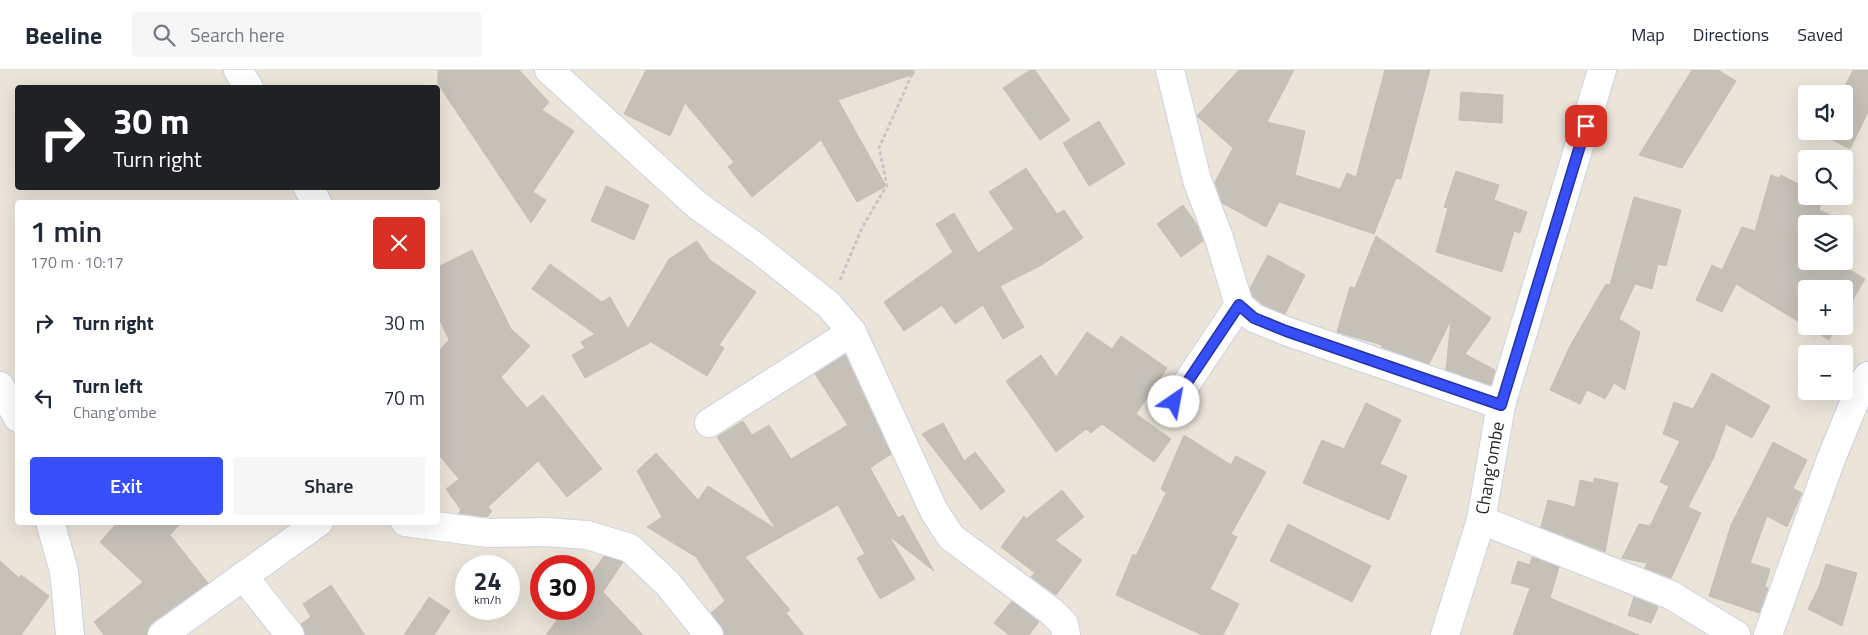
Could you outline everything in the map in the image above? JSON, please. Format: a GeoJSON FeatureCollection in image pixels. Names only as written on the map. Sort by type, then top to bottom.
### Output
{"type":"FeatureCollection","features":[{"type":"Feature","properties":{"kind":"street"},"geometry":{"type":"LineString","coordinates":[[238,70],[247,85]]}},
{"type":"Feature","properties":{"kind":"street"},"geometry":{"type":"LineString","coordinates":[[549,70],[697,205],[758,248],[829,306],[852,332],[934,511],[950,537],[1052,612],[1064,624],[1066,635]]}},
{"type":"Feature","properties":{"kind":"street"},"geometry":{"type":"LineString","coordinates":[[1170,70],[1196,180],[1219,238],[1239,305],[1254,318],[1286,331],[1501,405]]}},
{"type":"Feature","properties":{"kind":"street","name":"Chang'ombe"},"geometry":{"type":"LineString","coordinates":[[1445,635],[1481,520],[1501,405],[1602,70]]}},
{"type":"Feature","properties":{"kind":"street"},"geometry":{"type":"LineString","coordinates":[[1174,402],[1239,305]]}},
{"type":"Feature","properties":{"kind":"street"},"geometry":{"type":"LineString","coordinates":[[709,423],[852,332]]}},
{"type":"Feature","properties":{"kind":"street"},"geometry":{"type":"LineString","coordinates":[[1768,635],[1831,459],[1861,386],[1868,376]]}},
{"type":"Feature","properties":{"kind":"street"},"geometry":{"type":"LineString","coordinates":[[0,386],[15,413]]}},
{"type":"Feature","properties":{"kind":"street"},"geometry":{"type":"LineString","coordinates":[[1481,520],[1671,595],[1736,635]]}},
{"type":"Feature","properties":{"kind":"street"},"geometry":{"type":"LineString","coordinates":[[51,525],[64,571],[70,635]]}},
{"type":"Feature","properties":{"kind":"street"},"geometry":{"type":"LineString","coordinates":[[162,635],[315,525]]}},
{"type":"Feature","properties":{"kind":"street"},"geometry":{"type":"LineString","coordinates":[[428,525],[488,533],[545,532],[587,535],[630,548],[668,584],[709,635]]}},
{"type":"Feature","properties":{"kind":"street"},"geometry":{"type":"LineString","coordinates":[[242,576],[290,635]]}},
{"type":"Feature","properties":{"kind":"path"},"geometry":{"type":"LineString","coordinates":[[829,306],[862,228],[885,192],[887,184],[879,148],[914,70]]}},
{"type":"Feature","properties":{"kind":"building"},"geometry":{"type":"Polygon","coordinates":[[[438,70],[519,70],[549,102],[542,110],[574,131],[533,192],[546,200],[531,223],[440,85],[438,84],[438,70]]]}},
{"type":"Feature","properties":{"kind":"building"},"geometry":{"type":"Polygon","coordinates":[[[646,70],[914,70],[914,74],[838,100],[886,186],[857,202],[821,140],[752,197],[728,167],[734,162],[685,103],[670,136],[624,114],[646,70]]]}},
{"type":"Feature","properties":{"kind":"building"},"geometry":{"type":"Polygon","coordinates":[[[1030,70],[1035,70],[1070,120],[1040,140],[1003,88],[1030,70]]]}},
{"type":"Feature","properties":{"kind":"building"},"geometry":{"type":"Polygon","coordinates":[[[1239,70],[1294,70],[1267,122],[1305,131],[1295,175],[1340,189],[1347,173],[1356,177],[1385,70],[1430,70],[1401,179],[1396,178],[1374,234],[1279,202],[1266,227],[1222,203],[1215,182],[1233,148],[1197,116],[1239,70]]]}},
{"type":"Feature","properties":{"kind":"building"},"geometry":{"type":"Polygon","coordinates":[[[1692,70],[1718,70],[1736,81],[1682,168],[1639,155],[1692,70]]]}},
{"type":"Feature","properties":{"kind":"building"},"geometry":{"type":"Polygon","coordinates":[[[1853,70],[1868,70],[1868,112],[1850,149],[1833,140],[1853,140],[1853,85],[1846,85],[1853,70]]]}},
{"type":"Feature","properties":{"kind":"building"},"geometry":{"type":"Polygon","coordinates":[[[1461,92],[1503,95],[1502,123],[1459,120],[1461,92]]]}},
{"type":"Feature","properties":{"kind":"building"},"geometry":{"type":"Polygon","coordinates":[[[1099,121],[1125,164],[1089,186],[1063,143],[1099,121]]]}},
{"type":"Feature","properties":{"kind":"building"},"geometry":{"type":"Polygon","coordinates":[[[1026,168],[1057,214],[1064,210],[1083,238],[1040,266],[1000,286],[1024,327],[1003,339],[983,305],[955,324],[942,305],[904,331],[884,302],[953,252],[936,224],[954,213],[978,253],[1014,229],[989,192],[1026,168]]]}},
{"type":"Feature","properties":{"kind":"building"},"geometry":{"type":"Polygon","coordinates":[[[1456,171],[1499,185],[1494,200],[1527,212],[1520,233],[1514,231],[1502,272],[1436,252],[1448,208],[1444,207],[1456,171]]]}},
{"type":"Feature","properties":{"kind":"building"},"geometry":{"type":"Polygon","coordinates":[[[1771,175],[1779,178],[1781,175],[1798,184],[1798,205],[1821,205],[1819,210],[1830,215],[1798,215],[1798,270],[1850,270],[1865,279],[1853,300],[1853,280],[1798,280],[1798,321],[1736,284],[1722,312],[1696,300],[1712,265],[1722,270],[1742,227],[1755,231],[1771,175]]]}},
{"type":"Feature","properties":{"kind":"building"},"geometry":{"type":"Polygon","coordinates":[[[606,186],[649,205],[634,240],[591,221],[606,186]]]}},
{"type":"Feature","properties":{"kind":"building"},"geometry":{"type":"Polygon","coordinates":[[[1634,197],[1681,210],[1666,266],[1658,264],[1652,289],[1635,284],[1619,319],[1640,332],[1625,390],[1614,383],[1605,399],[1587,390],[1580,404],[1550,390],[1570,346],[1606,284],[1610,285],[1634,197]]]}},
{"type":"Feature","properties":{"kind":"building"},"geometry":{"type":"Polygon","coordinates":[[[1183,205],[1197,225],[1203,241],[1181,257],[1157,224],[1183,205]]]}},
{"type":"Feature","properties":{"kind":"building"},"geometry":{"type":"Polygon","coordinates":[[[1376,236],[1491,318],[1465,354],[1495,370],[1491,385],[1446,370],[1451,320],[1429,364],[1381,347],[1382,345],[1337,332],[1350,287],[1355,288],[1376,236]]]}},
{"type":"Feature","properties":{"kind":"building"},"geometry":{"type":"Polygon","coordinates":[[[697,241],[710,260],[756,292],[719,345],[724,348],[707,376],[651,342],[585,378],[572,355],[585,348],[581,342],[595,334],[532,289],[550,264],[602,302],[610,297],[628,329],[669,259],[697,241]]]}},
{"type":"Feature","properties":{"kind":"building"},"geometry":{"type":"Polygon","coordinates":[[[472,250],[511,329],[530,346],[501,377],[527,408],[543,395],[602,469],[567,497],[538,461],[488,507],[492,511],[487,517],[458,513],[461,510],[446,489],[459,479],[440,456],[440,350],[449,340],[440,320],[440,266],[472,250]]]}},
{"type":"Feature","properties":{"kind":"building"},"geometry":{"type":"Polygon","coordinates":[[[1268,255],[1305,275],[1285,314],[1262,304],[1253,296],[1250,288],[1268,255]]]}},
{"type":"Feature","properties":{"kind":"building"},"geometry":{"type":"Polygon","coordinates":[[[1087,332],[1112,349],[1121,336],[1167,368],[1136,414],[1171,439],[1154,462],[1102,424],[1091,433],[1086,429],[1056,452],[1006,381],[1041,355],[1056,377],[1087,332]]]}},
{"type":"Feature","properties":{"kind":"building"},"geometry":{"type":"Polygon","coordinates":[[[1821,335],[1832,335],[1829,340],[1821,335]]]}},
{"type":"Feature","properties":{"kind":"building"},"geometry":{"type":"Polygon","coordinates":[[[845,355],[891,454],[870,468],[898,518],[903,515],[934,571],[889,536],[915,579],[880,599],[857,558],[865,554],[838,505],[745,557],[790,610],[786,613],[804,635],[724,635],[721,626],[711,613],[725,601],[696,557],[647,527],[662,517],[637,471],[656,453],[698,500],[708,486],[776,529],[717,437],[743,421],[752,435],[769,425],[791,459],[848,425],[815,374],[845,355]]]}},
{"type":"Feature","properties":{"kind":"building"},"geometry":{"type":"Polygon","coordinates":[[[1712,373],[1770,406],[1752,438],[1726,424],[1714,457],[1688,507],[1701,513],[1671,578],[1645,568],[1647,563],[1622,558],[1639,524],[1650,526],[1669,486],[1660,482],[1680,441],[1663,434],[1674,402],[1693,409],[1712,373]]]}},
{"type":"Feature","properties":{"kind":"building"},"geometry":{"type":"Polygon","coordinates":[[[1366,403],[1401,420],[1380,464],[1407,476],[1389,520],[1303,483],[1322,440],[1344,449],[1366,403]]]}},
{"type":"Feature","properties":{"kind":"building"},"geometry":{"type":"Polygon","coordinates":[[[943,423],[964,461],[975,452],[1005,491],[981,510],[922,434],[943,423]]]}},
{"type":"Feature","properties":{"kind":"building"},"geometry":{"type":"Polygon","coordinates":[[[1184,435],[1231,465],[1236,456],[1266,472],[1231,534],[1237,537],[1210,589],[1239,604],[1223,635],[1202,635],[1116,595],[1133,554],[1136,556],[1166,493],[1161,489],[1184,435]]]}},
{"type":"Feature","properties":{"kind":"building"},"geometry":{"type":"Polygon","coordinates":[[[1773,442],[1807,460],[1793,488],[1802,493],[1787,527],[1767,516],[1750,563],[1770,569],[1765,587],[1768,588],[1759,613],[1709,596],[1731,525],[1773,442]]]}},
{"type":"Feature","properties":{"kind":"building"},"geometry":{"type":"Polygon","coordinates":[[[1594,478],[1618,483],[1605,552],[1541,527],[1548,500],[1575,507],[1580,480],[1594,483],[1594,478]]]}},
{"type":"Feature","properties":{"kind":"building"},"geometry":{"type":"Polygon","coordinates":[[[1062,490],[1084,517],[1055,540],[1082,560],[1056,595],[1031,577],[1035,573],[1001,547],[1024,516],[1026,519],[1062,490]]]}},
{"type":"Feature","properties":{"kind":"building"},"geometry":{"type":"Polygon","coordinates":[[[1288,524],[1371,566],[1352,602],[1270,561],[1288,524]]]}},
{"type":"Feature","properties":{"kind":"building"},"geometry":{"type":"Polygon","coordinates":[[[115,525],[179,525],[170,535],[208,583],[153,622],[148,628],[147,635],[104,635],[94,622],[143,582],[100,542],[115,525]]]}},
{"type":"Feature","properties":{"kind":"building"},"geometry":{"type":"Polygon","coordinates":[[[604,556],[623,562],[603,592],[643,635],[546,635],[557,620],[595,620],[595,569],[604,556]]]}},
{"type":"Feature","properties":{"kind":"building"},"geometry":{"type":"Polygon","coordinates":[[[1532,557],[1559,567],[1550,598],[1639,635],[1513,635],[1530,588],[1511,583],[1518,561],[1530,565],[1532,557]]]}},
{"type":"Feature","properties":{"kind":"building"},"geometry":{"type":"Polygon","coordinates":[[[0,561],[19,578],[21,575],[49,596],[21,635],[0,635],[0,561]]]}},
{"type":"Feature","properties":{"kind":"building"},"geometry":{"type":"Polygon","coordinates":[[[1826,564],[1857,573],[1842,626],[1808,609],[1819,587],[1826,564]]]}},
{"type":"Feature","properties":{"kind":"building"},"geometry":{"type":"Polygon","coordinates":[[[331,585],[365,635],[305,635],[301,624],[311,617],[303,604],[331,585]]]}},
{"type":"Feature","properties":{"kind":"building"},"geometry":{"type":"Polygon","coordinates":[[[429,597],[450,611],[434,635],[404,635],[429,597]]]}},
{"type":"Feature","properties":{"kind":"building"},"geometry":{"type":"Polygon","coordinates":[[[1634,597],[1658,607],[1651,623],[1628,615],[1634,597]]]}},
{"type":"Feature","properties":{"kind":"building"},"geometry":{"type":"Polygon","coordinates":[[[1012,601],[1039,622],[1029,635],[1009,635],[994,623],[1012,601]]]}},
{"type":"Feature","properties":{"kind":"route"},"geometry":{"type":"LineString","coordinates":[[1174,402],[1239,305],[1254,318],[1286,331],[1501,405],[1586,126]]}}]}
